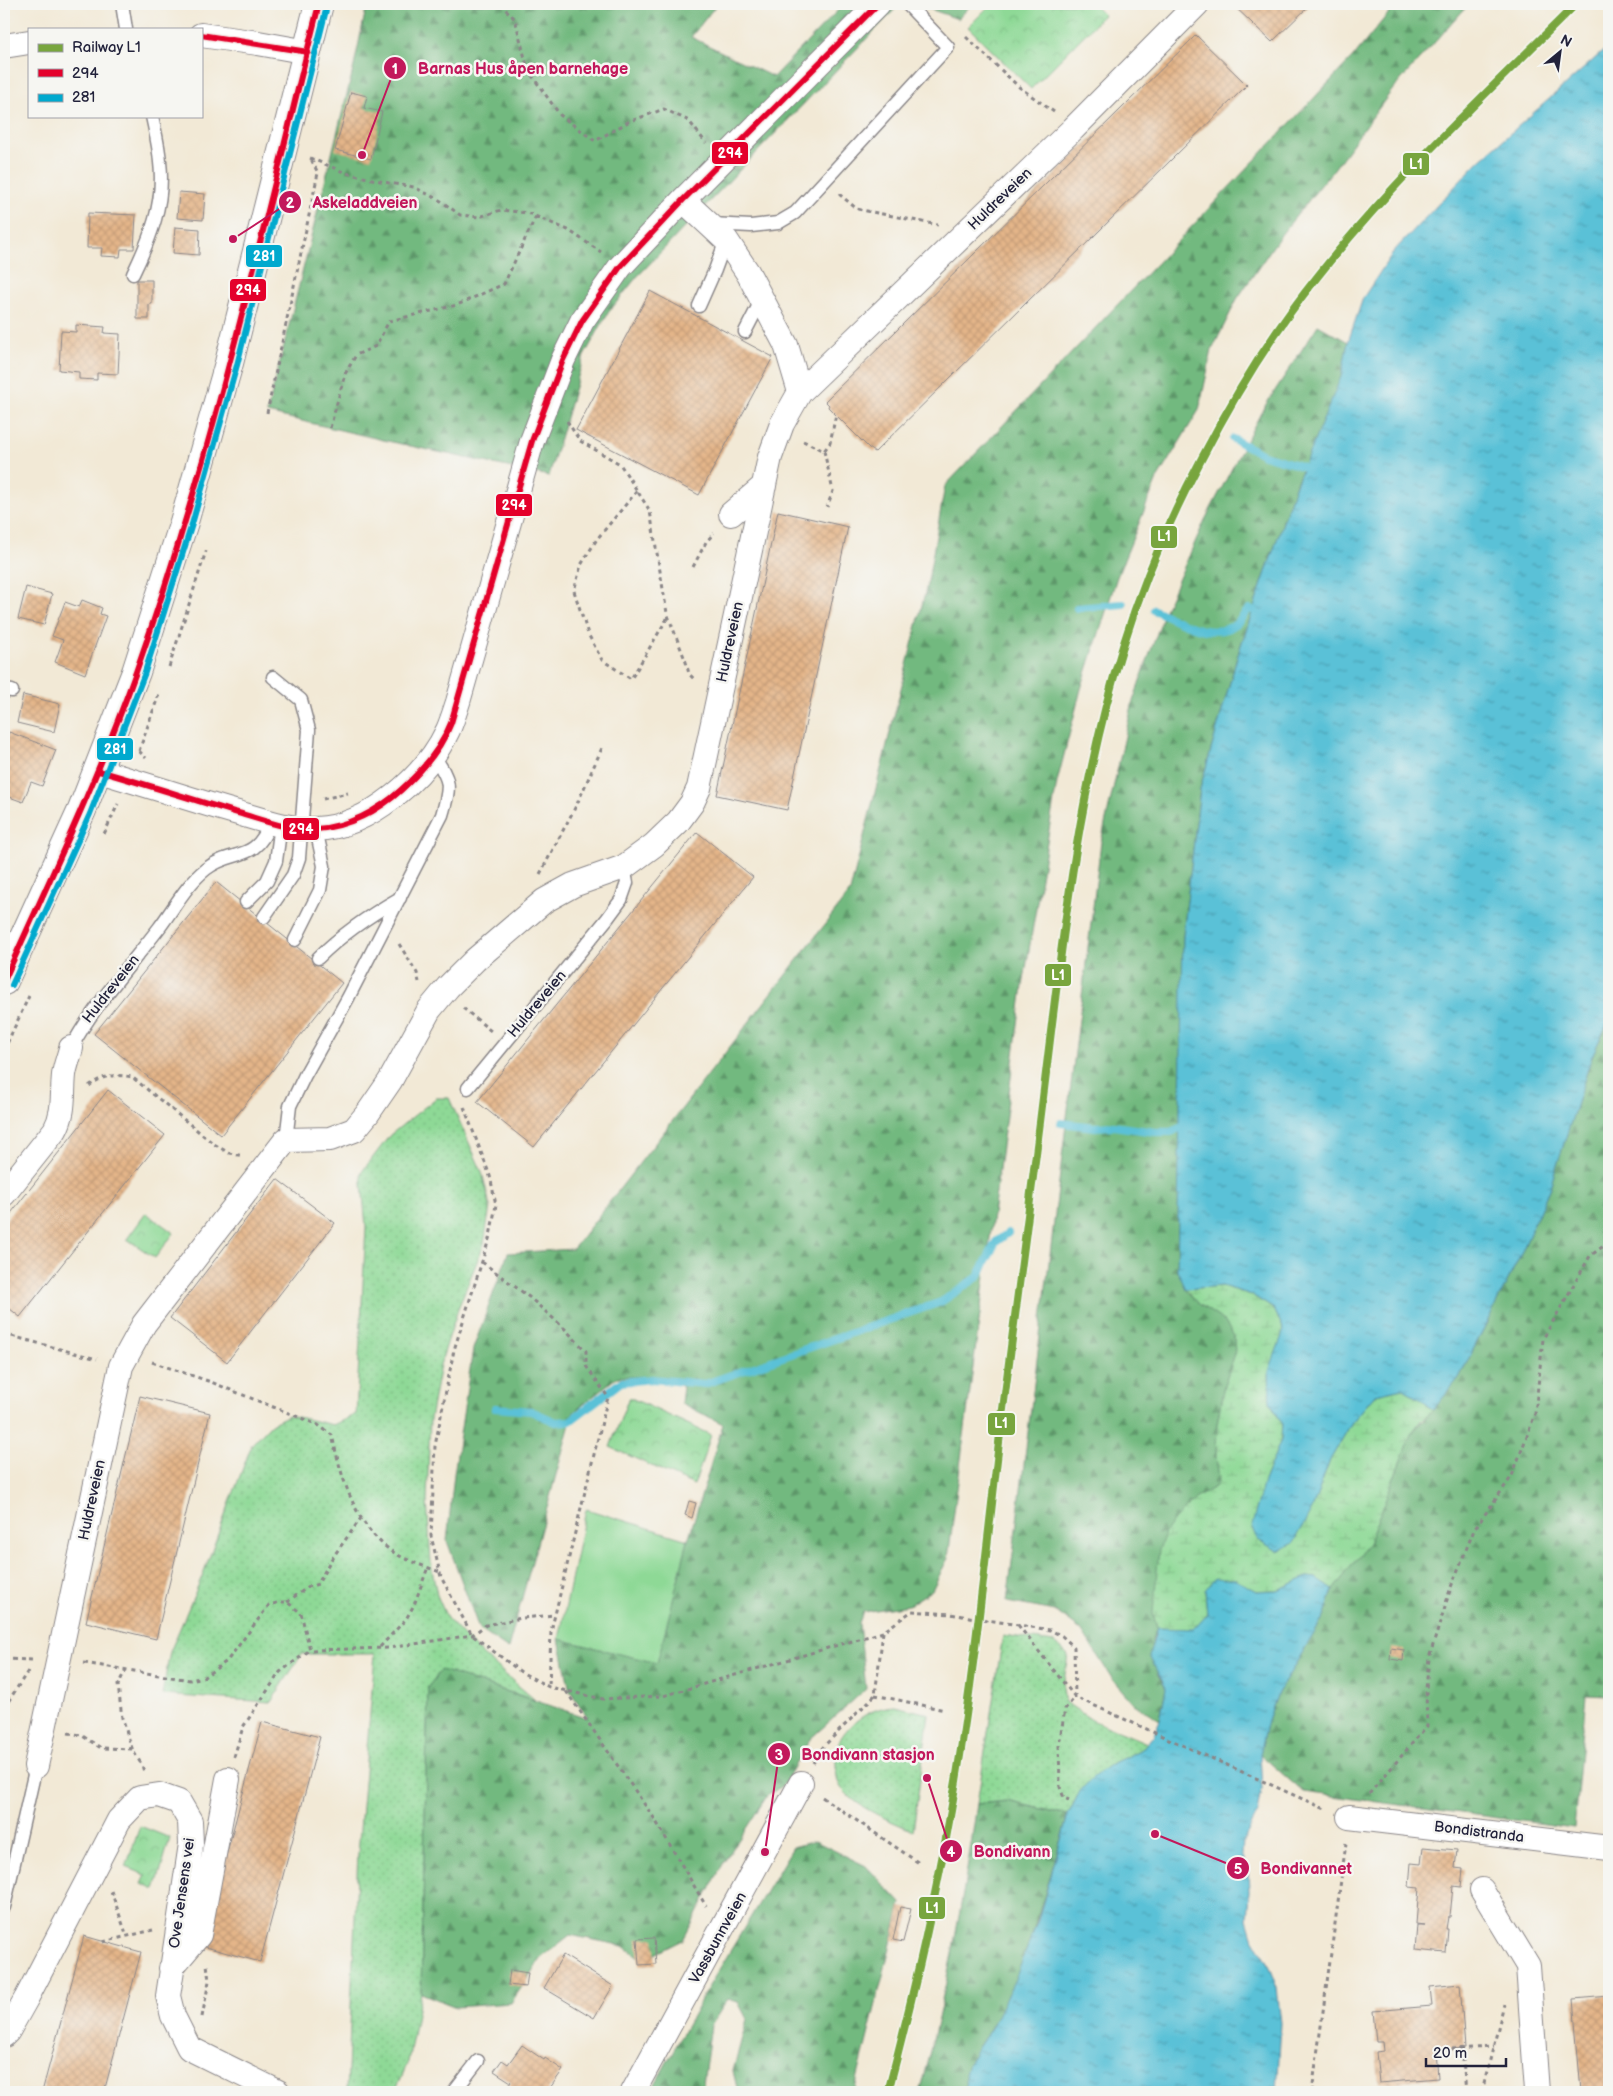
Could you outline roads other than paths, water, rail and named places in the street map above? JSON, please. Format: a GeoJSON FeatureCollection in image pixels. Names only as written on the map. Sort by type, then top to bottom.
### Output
{"type":"FeatureCollection","features":[{"type":"Feature","properties":{"kind":"street"},"geometry":{"type":"LineString","coordinates":[[4,981],[99,771],[136,672],[184,522],[229,363],[319,4]]}},
{"type":"Feature","properties":{"kind":"street"},"geometry":{"type":"LineString","coordinates":[[99,771],[292,826],[335,826],[369,814],[412,781],[433,755],[448,731],[458,702],[532,441],[560,368],[582,321],[620,267],[682,200],[878,4]]}},
{"type":"Feature","properties":{"kind":"street","name":"Huldreveien"},"geometry":{"type":"LineString","coordinates":[[36,1766],[125,1360],[144,1324],[280,1147],[330,1139],[354,1130],[374,1105],[429,1010],[451,999],[475,960],[544,901],[573,885],[624,867],[654,845],[678,822],[692,804],[699,788],[770,457],[780,430],[800,392],[1080,122],[1197,4]]}},
{"type":"Feature","properties":{"kind":"street"},"geometry":{"type":"LineString","coordinates":[[202,35],[308,52]]}},
{"type":"Feature","properties":{"kind":"street"},"geometry":{"type":"LineString","coordinates":[[4,46],[28,42]]}},
{"type":"Feature","properties":{"kind":"street"},"geometry":{"type":"LineString","coordinates":[[682,200],[726,240],[748,273],[786,346],[800,392]]}},
{"type":"Feature","properties":{"kind":"street"},"geometry":{"type":"LineString","coordinates":[[731,514],[764,486]]}},
{"type":"Feature","properties":{"kind":"street","name":"Huldreveien"},"geometry":{"type":"LineString","coordinates":[[4,1194],[55,1130],[61,1119],[64,1075],[71,1048]]}},
{"type":"Feature","properties":{"kind":"street"},"geometry":{"type":"LineString","coordinates":[[171,1968],[199,1936],[228,1779]]}},
{"type":"Feature","properties":{"kind":"street","name":"Vassbunnveien"},"geometry":{"type":"LineString","coordinates":[[634,2092],[801,1783]]}},
{"type":"Feature","properties":{"kind":"street","name":"Ove Jensens vei"},"geometry":{"type":"LineString","coordinates":[[4,2035],[26,1999],[119,1820],[140,1798],[159,1795],[179,1802],[190,1821],[191,1844],[168,1996],[173,2016],[189,2048],[278,2092]]}},
{"type":"Feature","properties":{"kind":"street","name":"Bondistranda"},"geometry":{"type":"LineString","coordinates":[[1349,1817],[1609,1848]]}},
{"type":"Feature","properties":{"kind":"street"},"geometry":{"type":"LineString","coordinates":[[1482,1890],[1528,1966],[1537,2092]]}},
{"type":"Feature","properties":{"kind":"lane"},"geometry":{"type":"LineString","coordinates":[[122,4],[126,28]]}},
{"type":"Feature","properties":{"kind":"lane"},"geometry":{"type":"LineString","coordinates":[[708,224],[751,226],[778,223],[795,213],[948,47],[907,4]]}},
{"type":"Feature","properties":{"kind":"lane"},"geometry":{"type":"LineString","coordinates":[[133,274],[149,242],[159,206],[160,164],[152,118]]}},
{"type":"Feature","properties":{"kind":"lane"},"geometry":{"type":"LineString","coordinates":[[698,306],[715,270],[726,240]]}},
{"type":"Feature","properties":{"kind":"lane"},"geometry":{"type":"LineString","coordinates":[[745,332],[762,299]]}},
{"type":"Feature","properties":{"kind":"lane"},"geometry":{"type":"LineString","coordinates":[[246,902],[267,882],[292,826],[309,730],[302,700],[273,677]]}},
{"type":"Feature","properties":{"kind":"lane"},"geometry":{"type":"LineString","coordinates":[[280,1147],[290,1106],[442,815],[449,792],[446,773],[433,755]]}},
{"type":"Feature","properties":{"kind":"lane"},"geometry":{"type":"LineString","coordinates":[[264,917],[293,875],[299,858],[292,826]]}},
{"type":"Feature","properties":{"kind":"lane"},"geometry":{"type":"LineString","coordinates":[[292,826],[324,866],[320,890],[294,940]]}},
{"type":"Feature","properties":{"kind":"lane","name":"Huldreveien"},"geometry":{"type":"LineString","coordinates":[[71,1048],[82,1028],[160,926],[192,880],[210,866],[253,850],[266,833],[292,826]]}},
{"type":"Feature","properties":{"kind":"lane","name":"Huldreveien"},"geometry":{"type":"LineString","coordinates":[[468,1088],[616,906],[627,883],[624,867]]}},
{"type":"Feature","properties":{"kind":"lane"},"geometry":{"type":"LineString","coordinates":[[318,958],[354,928],[400,898]]}},
{"type":"Feature","properties":{"kind":"lane","name":"Huldreveien"},"geometry":{"type":"LineString","coordinates":[[4,1907],[36,1766]]}},
{"type":"Feature","properties":{"kind":"lane"},"geometry":{"type":"LineString","coordinates":[[454,2092],[478,2061]]}},
{"type":"Feature","properties":{"kind":"water"},"geometry":{"type":"Polygon","coordinates":[[[1609,46],[1609,1020],[1592,1056],[1550,1187],[1520,1256],[1459,1378],[1433,1410],[1421,1399],[1402,1388],[1376,1394],[1352,1422],[1330,1460],[1312,1509],[1294,1543],[1278,1551],[1258,1540],[1252,1525],[1264,1481],[1281,1440],[1282,1423],[1270,1402],[1269,1371],[1284,1330],[1274,1309],[1252,1295],[1222,1286],[1186,1289],[1177,1270],[1183,936],[1200,789],[1238,654],[1295,487],[1341,377],[1348,342],[1363,298],[1394,251],[1478,162],[1609,46]]]}},
{"type":"Feature","properties":{"kind":"water"},"geometry":{"type":"Polygon","coordinates":[[[1307,1577],[1316,1578],[1333,1590],[1324,1617],[1278,1693],[1268,1720],[1260,1754],[1262,1788],[1258,1813],[1243,1841],[1242,1854],[1248,1869],[1247,1919],[1252,1936],[1267,1962],[1277,1988],[1281,2024],[1277,2092],[966,2092],[965,2076],[968,2063],[991,2028],[1016,1977],[1038,1920],[1068,1815],[1080,1791],[1092,1778],[1111,1764],[1141,1750],[1153,1736],[1160,1720],[1166,1688],[1149,1656],[1157,1628],[1194,1629],[1207,1615],[1205,1590],[1215,1578],[1236,1580],[1256,1591],[1278,1590],[1307,1577]]]}},
{"type":"Feature","properties":{"kind":"waterway"},"geometry":{"type":"LineString","coordinates":[[1233,439],[1264,455],[1304,467]]}},
{"type":"Feature","properties":{"kind":"waterway"},"geometry":{"type":"LineString","coordinates":[[1077,608],[1123,604]]}},
{"type":"Feature","properties":{"kind":"waterway"},"geometry":{"type":"LineString","coordinates":[[1154,610],[1195,628],[1216,631],[1227,629],[1236,624],[1249,609],[1253,610]]}},
{"type":"Feature","properties":{"kind":"waterway"},"geometry":{"type":"LineString","coordinates":[[1061,1123],[1095,1127],[1113,1126],[1155,1132],[1171,1132],[1180,1128]]}},
{"type":"Feature","properties":{"kind":"waterway"},"geometry":{"type":"LineString","coordinates":[[495,1408],[531,1411],[556,1422],[570,1421],[621,1382],[652,1379],[705,1384],[941,1302],[978,1277],[996,1242],[1008,1233]]}},
{"type":"Feature","properties":{"kind":"rail line","name":"L1"},"geometry":{"type":"LineString","coordinates":[[888,2092],[934,1898],[963,1735],[1070,890],[1092,767],[1106,706],[1123,646],[1158,550],[1190,481],[1241,387],[1301,297],[1410,170],[1576,4]]}},
{"type":"Feature","properties":{"kind":"place","name":"Barnas Hus åpen barnehage"},"geometry":{"type":"Point","coordinates":[362,155]}},
{"type":"Feature","properties":{"kind":"place","name":"Askeladdveien"},"geometry":{"type":"Point","coordinates":[233,239]}},
{"type":"Feature","properties":{"kind":"place","name":"Bondivann"},"geometry":{"type":"Point","coordinates":[927,1778]}},
{"type":"Feature","properties":{"kind":"place","name":"Bondivannet"},"geometry":{"type":"Point","coordinates":[1155,1834]}},
{"type":"Feature","properties":{"kind":"place","name":"Bondivann stasjon"},"geometry":{"type":"Point","coordinates":[765,1852]}}]}
